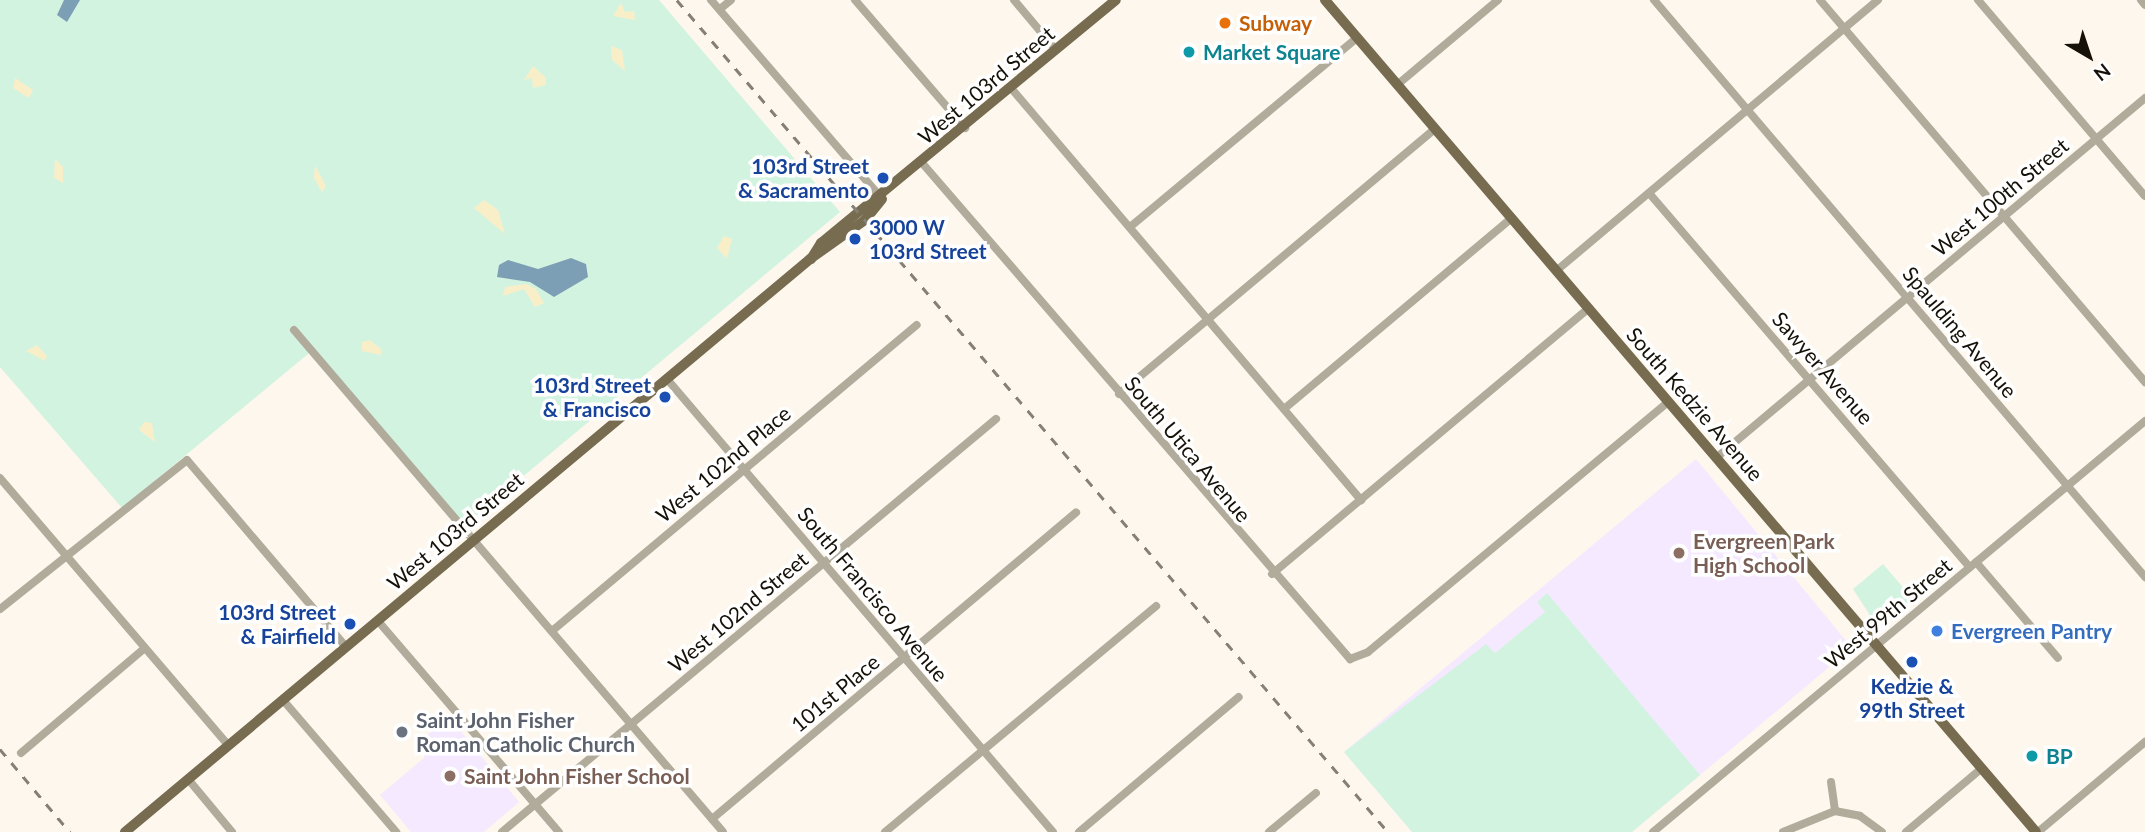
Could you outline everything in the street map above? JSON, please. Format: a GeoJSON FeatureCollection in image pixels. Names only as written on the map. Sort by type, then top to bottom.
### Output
{"type":"FeatureCollection","features":[{"type":"Feature","properties":{"kind":"main road","name":"West 103rd Street"},"geometry":{"type":"LineString","coordinates":[[124,832],[810,259],[865,220],[882,199],[1116,0]]}},
{"type":"Feature","properties":{"kind":"main road","name":"South Kedzie Avenue"},"geometry":{"type":"LineString","coordinates":[[1325,0],[2037,832]]}},
{"type":"Feature","properties":{"kind":"street"},"geometry":{"type":"LineString","coordinates":[[711,0],[882,199]]}},
{"type":"Feature","properties":{"kind":"street"},"geometry":{"type":"LineString","coordinates":[[720,9],[731,0]]}},
{"type":"Feature","properties":{"kind":"street"},"geometry":{"type":"LineString","coordinates":[[855,0],[965,128]]}},
{"type":"Feature","properties":{"kind":"street"},"geometry":{"type":"LineString","coordinates":[[1014,0],[1056,50]]}},
{"type":"Feature","properties":{"kind":"street"},"geometry":{"type":"LineString","coordinates":[[1397,85],[1487,3],[1498,0]]}},
{"type":"Feature","properties":{"kind":"street","name":"Spaulding Avenue"},"geometry":{"type":"LineString","coordinates":[[1654,0],[2145,577]]}},
{"type":"Feature","properties":{"kind":"street"},"geometry":{"type":"LineString","coordinates":[[1820,0],[2145,382]]}},
{"type":"Feature","properties":{"kind":"street"},"geometry":{"type":"LineString","coordinates":[[1556,271],[1878,0]]}},
{"type":"Feature","properties":{"kind":"street"},"geometry":{"type":"LineString","coordinates":[[1978,0],[2145,196]]}},
{"type":"Feature","properties":{"kind":"street"},"geometry":{"type":"LineString","coordinates":[[2141,0],[2145,5]]}},
{"type":"Feature","properties":{"kind":"street"},"geometry":{"type":"LineString","coordinates":[[1130,227],[1357,38]]}},
{"type":"Feature","properties":{"kind":"street"},"geometry":{"type":"LineString","coordinates":[[1011,88],[1361,500]]}},
{"type":"Feature","properties":{"kind":"street","name":"West 100th Street"},"geometry":{"type":"LineString","coordinates":[[1716,458],[2145,98]]}},
{"type":"Feature","properties":{"kind":"street"},"geometry":{"type":"LineString","coordinates":[[1119,394],[1435,129]]}},
{"type":"Feature","properties":{"kind":"street","name":"South Utica Avenue"},"geometry":{"type":"LineString","coordinates":[[922,164],[1272,574],[1350,659],[1368,652],[1668,402]]}},
{"type":"Feature","properties":{"kind":"street","name":"Sawyer Avenue"},"geometry":{"type":"LineString","coordinates":[[1649,192],[1810,379],[2058,658]]}},
{"type":"Feature","properties":{"kind":"street"},"geometry":{"type":"LineString","coordinates":[[1284,409],[1512,218]]}},
{"type":"Feature","properties":{"kind":"street"},"geometry":{"type":"LineString","coordinates":[[1272,574],[1589,309]]}},
{"type":"Feature","properties":{"kind":"street","name":"West 102nd Place"},"geometry":{"type":"LineString","coordinates":[[552,631],[918,325]]}},
{"type":"Feature","properties":{"kind":"street"},"geometry":{"type":"LineString","coordinates":[[295,330],[723,832]]}},
{"type":"Feature","properties":{"kind":"street","name":"South Francisco Avenue"},"geometry":{"type":"LineString","coordinates":[[667,379],[1053,832]]}},
{"type":"Feature","properties":{"kind":"street","name":"West 102nd Street"},"geometry":{"type":"LineString","coordinates":[[502,832],[996,419]]}},
{"type":"Feature","properties":{"kind":"street","name":"West 99th Street"},"geometry":{"type":"LineString","coordinates":[[1653,832],[2145,421]]}},
{"type":"Feature","properties":{"kind":"street"},"geometry":{"type":"LineString","coordinates":[[0,609],[65,554],[187,460],[346,647]]}},
{"type":"Feature","properties":{"kind":"street"},"geometry":{"type":"LineString","coordinates":[[0,478],[228,745]]}},
{"type":"Feature","properties":{"kind":"street","name":"101st Place"},"geometry":{"type":"LineString","coordinates":[[712,819],[1076,512]]}},
{"type":"Feature","properties":{"kind":"street"},"geometry":{"type":"LineString","coordinates":[[885,832],[1156,606]]}},
{"type":"Feature","properties":{"kind":"street"},"geometry":{"type":"LineString","coordinates":[[378,621],[559,832]]}},
{"type":"Feature","properties":{"kind":"street"},"geometry":{"type":"LineString","coordinates":[[21,753],[145,648]]}},
{"type":"Feature","properties":{"kind":"street"},"geometry":{"type":"LineString","coordinates":[[1079,832],[1239,697]]}},
{"type":"Feature","properties":{"kind":"street"},"geometry":{"type":"LineString","coordinates":[[283,700],[396,832]]}},
{"type":"Feature","properties":{"kind":"street"},"geometry":{"type":"LineString","coordinates":[[2037,832],[2145,742]]}},
{"type":"Feature","properties":{"kind":"street"},"geometry":{"type":"LineString","coordinates":[[1906,832],[1982,768]]}},
{"type":"Feature","properties":{"kind":"street"},"geometry":{"type":"LineString","coordinates":[[188,779],[232,832]]}},
{"type":"Feature","properties":{"kind":"street"},"geometry":{"type":"LineString","coordinates":[[1831,782],[1835,811]]}},
{"type":"Feature","properties":{"kind":"street"},"geometry":{"type":"LineString","coordinates":[[1269,832],[1316,793]]}},
{"type":"Feature","properties":{"kind":"street"},"geometry":{"type":"LineString","coordinates":[[1783,832],[1835,811],[1860,816],[1882,832]]}},
{"type":"Feature","properties":{"kind":"street"},"geometry":{"type":"LineString","coordinates":[[1664,823],[1672,832]]}},
{"type":"Feature","properties":{"kind":"shaded area","name":"Evergreen Park High School"},"geometry":{"type":"Polygon","coordinates":[[[1696,459],[1852,648],[1632,832],[1412,832],[1344,752],[1696,459]]]}},
{"type":"Feature","properties":{"kind":"shaded area","name":"Saint John Fisher School"},"geometry":{"type":"Polygon","coordinates":[[[449,717],[519,802],[484,832],[411,832],[380,795],[425,757],[415,745],[449,717]]]}},
{"type":"Feature","properties":{"kind":"green space"},"geometry":{"type":"Polygon","coordinates":[[[0,0],[659,0],[840,212],[465,525],[314,349],[122,508],[0,367],[0,0]]]}},
{"type":"Feature","properties":{"kind":"green space"},"geometry":{"type":"Polygon","coordinates":[[[1883,564],[1914,600],[1884,623],[1873,620],[1853,589],[1883,564]]]}},
{"type":"Feature","properties":{"kind":"green space"},"geometry":{"type":"Polygon","coordinates":[[[1547,593],[1700,775],[1632,832],[1412,832],[1344,752],[1486,644],[1495,653],[1545,612],[1537,602],[1547,593]]]}},
{"type":"Feature","properties":{"kind":"sand"},"geometry":{"type":"Polygon","coordinates":[[[621,3],[625,12],[634,11],[635,20],[613,16],[621,3]]]}},
{"type":"Feature","properties":{"kind":"sand"},"geometry":{"type":"Polygon","coordinates":[[[611,46],[622,50],[625,71],[612,60],[611,46]]]}},
{"type":"Feature","properties":{"kind":"sand"},"geometry":{"type":"Polygon","coordinates":[[[533,66],[546,78],[546,85],[533,88],[532,78],[524,80],[533,66]]]}},
{"type":"Feature","properties":{"kind":"sand"},"geometry":{"type":"Polygon","coordinates":[[[15,78],[33,90],[29,98],[13,88],[15,78]]]}},
{"type":"Feature","properties":{"kind":"sand"},"geometry":{"type":"Polygon","coordinates":[[[55,159],[63,167],[63,183],[54,178],[55,159]]]}},
{"type":"Feature","properties":{"kind":"sand"},"geometry":{"type":"Polygon","coordinates":[[[315,165],[326,186],[322,192],[314,178],[315,165]]]}},
{"type":"Feature","properties":{"kind":"sand"},"geometry":{"type":"Polygon","coordinates":[[[484,200],[498,210],[505,234],[474,208],[484,200]]]}},
{"type":"Feature","properties":{"kind":"sand"},"geometry":{"type":"Polygon","coordinates":[[[724,236],[732,239],[727,259],[717,248],[724,236]]]}},
{"type":"Feature","properties":{"kind":"sand"},"geometry":{"type":"Polygon","coordinates":[[[526,284],[536,289],[544,303],[535,307],[524,289],[503,296],[505,287],[526,284]]]}},
{"type":"Feature","properties":{"kind":"sand"},"geometry":{"type":"Polygon","coordinates":[[[370,340],[381,349],[381,355],[362,351],[362,342],[370,340]]]}},
{"type":"Feature","properties":{"kind":"sand"},"geometry":{"type":"Polygon","coordinates":[[[37,345],[47,356],[45,361],[26,351],[37,345]]]}},
{"type":"Feature","properties":{"kind":"sand"},"geometry":{"type":"Polygon","coordinates":[[[144,422],[152,423],[155,442],[139,430],[144,422]]]}},
{"type":"Feature","properties":{"kind":"water"},"geometry":{"type":"Polygon","coordinates":[[[64,0],[80,0],[67,22],[57,15],[64,0]]]}},
{"type":"Feature","properties":{"kind":"water"},"geometry":{"type":"Polygon","coordinates":[[[571,258],[586,264],[588,277],[554,297],[530,282],[497,277],[499,265],[508,260],[538,269],[571,258]]]}},
{"type":"Feature","properties":{"kind":"railway"},"geometry":{"type":"LineString","coordinates":[[677,0],[1388,832]]}},
{"type":"Feature","properties":{"kind":"railway"},"geometry":{"type":"LineString","coordinates":[[0,749],[70,832]]}},
{"type":"Feature","properties":{"kind":"place","name":"Subway"},"geometry":{"type":"Point","coordinates":[1225,23]}},
{"type":"Feature","properties":{"kind":"place","name":"Market Square"},"geometry":{"type":"Point","coordinates":[1189,52]}},
{"type":"Feature","properties":{"kind":"place","name":"103rd Street & Sacramento"},"geometry":{"type":"Point","coordinates":[883,178]}},
{"type":"Feature","properties":{"kind":"place","name":"3000 W 103rd Street"},"geometry":{"type":"Point","coordinates":[855,239]}},
{"type":"Feature","properties":{"kind":"place","name":"103rd Street & Francisco"},"geometry":{"type":"Point","coordinates":[665,397]}},
{"type":"Feature","properties":{"kind":"place","name":"Evergreen Park High School"},"geometry":{"type":"Point","coordinates":[1679,553]}},
{"type":"Feature","properties":{"kind":"place","name":"103rd Street & Fairfield"},"geometry":{"type":"Point","coordinates":[350,624]}},
{"type":"Feature","properties":{"kind":"place","name":"Evergreen Pantry"},"geometry":{"type":"Point","coordinates":[1937,631]}},
{"type":"Feature","properties":{"kind":"place","name":"Kedzie & 99th Street"},"geometry":{"type":"Point","coordinates":[1912,662]}},
{"type":"Feature","properties":{"kind":"place","name":"Saint John Fisher Roman Catholic Church"},"geometry":{"type":"Point","coordinates":[402,732]}},
{"type":"Feature","properties":{"kind":"place","name":"BP"},"geometry":{"type":"Point","coordinates":[2032,756]}},
{"type":"Feature","properties":{"kind":"place","name":"Saint John Fisher School"},"geometry":{"type":"Point","coordinates":[450,776]}}]}
